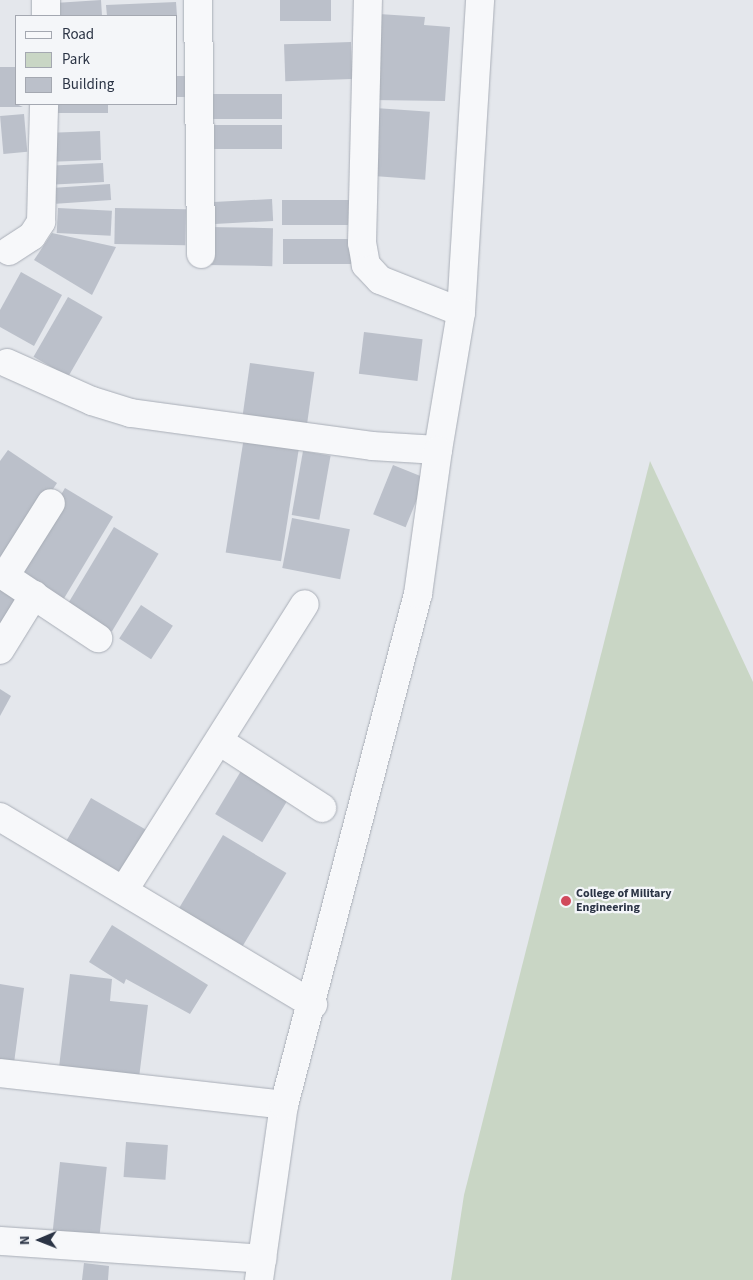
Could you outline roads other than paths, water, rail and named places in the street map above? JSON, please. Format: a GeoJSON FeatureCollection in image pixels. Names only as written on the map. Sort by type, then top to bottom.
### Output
{"type":"FeatureCollection","features":[{"type":"Feature","properties":{"kind":"street"},"geometry":{"type":"LineString","coordinates":[[46,0],[46,15]]}},
{"type":"Feature","properties":{"kind":"street"},"geometry":{"type":"LineString","coordinates":[[198,0],[201,254]]}},
{"type":"Feature","properties":{"kind":"street"},"geometry":{"type":"LineString","coordinates":[[368,0],[362,243],[366,265],[380,280],[461,312]]}},
{"type":"Feature","properties":{"kind":"street"},"geometry":{"type":"LineString","coordinates":[[0,1241],[261,1270],[284,1105],[313,1004],[418,594],[438,450],[461,312],[480,0]]}},
{"type":"Feature","properties":{"kind":"street"},"geometry":{"type":"LineString","coordinates":[[9,251],[32,236],[41,222],[44,105]]}},
{"type":"Feature","properties":{"kind":"street"},"geometry":{"type":"LineString","coordinates":[[7,363],[92,401],[131,413],[372,446],[438,450]]}},
{"type":"Feature","properties":{"kind":"street"},"geometry":{"type":"LineString","coordinates":[[51,503],[2,575],[34,594],[98,638]]}},
{"type":"Feature","properties":{"kind":"street"},"geometry":{"type":"LineString","coordinates":[[0,650],[34,594]]}},
{"type":"Feature","properties":{"kind":"street"},"geometry":{"type":"LineString","coordinates":[[124,890],[306,604]]}},
{"type":"Feature","properties":{"kind":"street"},"geometry":{"type":"LineString","coordinates":[[219,741],[322,808]]}},
{"type":"Feature","properties":{"kind":"street"},"geometry":{"type":"LineString","coordinates":[[0,817],[313,1004]]}},
{"type":"Feature","properties":{"kind":"street"},"geometry":{"type":"LineString","coordinates":[[0,1074],[284,1105]]}},
{"type":"Feature","properties":{"kind":"place","name":"College of Military Engineering"},"geometry":{"type":"Point","coordinates":[566,901]}}]}
